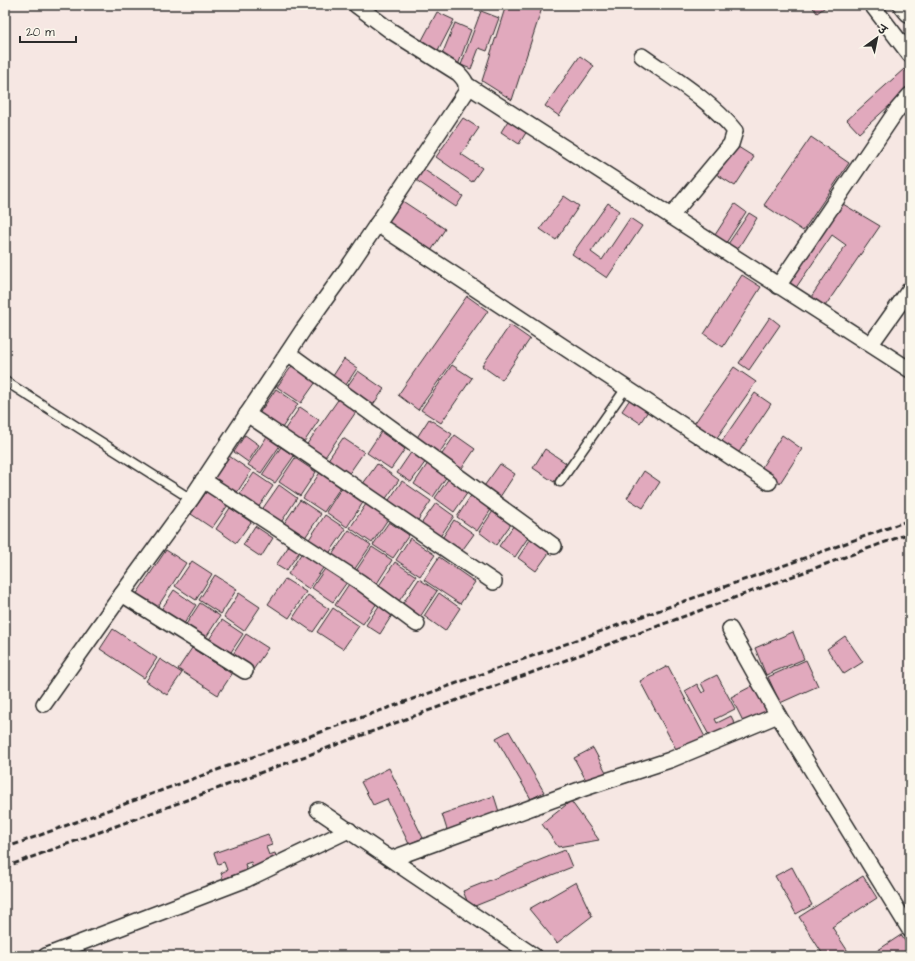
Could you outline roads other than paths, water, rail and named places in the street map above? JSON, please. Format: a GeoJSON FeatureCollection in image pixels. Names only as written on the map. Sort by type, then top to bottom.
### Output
{"type":"FeatureCollection","features":[{"type":"Feature","properties":{"kind":"main road"},"geometry":{"type":"LineString","coordinates":[[904,5],[910,11]]}},
{"type":"Feature","properties":{"kind":"street"},"geometry":{"type":"LineString","coordinates":[[356,5],[391,31],[458,74],[464,79],[467,85],[910,370]]}},
{"type":"Feature","properties":{"kind":"street"},"geometry":{"type":"LineString","coordinates":[[872,5],[910,55]]}},
{"type":"Feature","properties":{"kind":"street"},"geometry":{"type":"LineString","coordinates":[[642,56],[695,94],[722,116],[735,131],[731,144],[671,216]]}},
{"type":"Feature","properties":{"kind":"street"},"geometry":{"type":"LineString","coordinates":[[44,704],[191,499],[288,353],[464,97],[467,85]]}},
{"type":"Feature","properties":{"kind":"street"},"geometry":{"type":"LineString","coordinates":[[778,286],[897,110],[910,95]]}},
{"type":"Feature","properties":{"kind":"street"},"geometry":{"type":"LineString","coordinates":[[377,224],[769,482]]}},
{"type":"Feature","properties":{"kind":"street"},"geometry":{"type":"LineString","coordinates":[[871,344],[910,289]]}},
{"type":"Feature","properties":{"kind":"street"},"geometry":{"type":"LineString","coordinates":[[288,353],[554,546]]}},
{"type":"Feature","properties":{"kind":"street"},"geometry":{"type":"LineString","coordinates":[[247,414],[494,582]]}},
{"type":"Feature","properties":{"kind":"street"},"geometry":{"type":"LineString","coordinates":[[203,480],[360,582],[417,624]]}},
{"type":"Feature","properties":{"kind":"street"},"geometry":{"type":"LineString","coordinates":[[122,594],[245,671]]}},
{"type":"Feature","properties":{"kind":"street"},"geometry":{"type":"LineString","coordinates":[[730,628],[778,715],[910,930]]}},
{"type":"Feature","properties":{"kind":"street"},"geometry":{"type":"LineString","coordinates":[[391,859],[582,789],[670,760],[778,715]]}},
{"type":"Feature","properties":{"kind":"street"},"geometry":{"type":"LineString","coordinates":[[318,810],[534,956]]}},
{"type":"Feature","properties":{"kind":"street"},"geometry":{"type":"LineString","coordinates":[[46,956],[248,879],[349,830]]}},
{"type":"Feature","properties":{"kind":"lane"},"geometry":{"type":"LineString","coordinates":[[5,381],[191,499]]}},
{"type":"Feature","properties":{"kind":"lane"},"geometry":{"type":"LineString","coordinates":[[560,482],[626,388]]}},
{"type":"Feature","properties":{"kind":"railway"},"geometry":{"type":"LineString","coordinates":[[5,848],[285,745],[910,520]]}},
{"type":"Feature","properties":{"kind":"railway"},"geometry":{"type":"LineString","coordinates":[[5,867],[910,533]]}}]}
